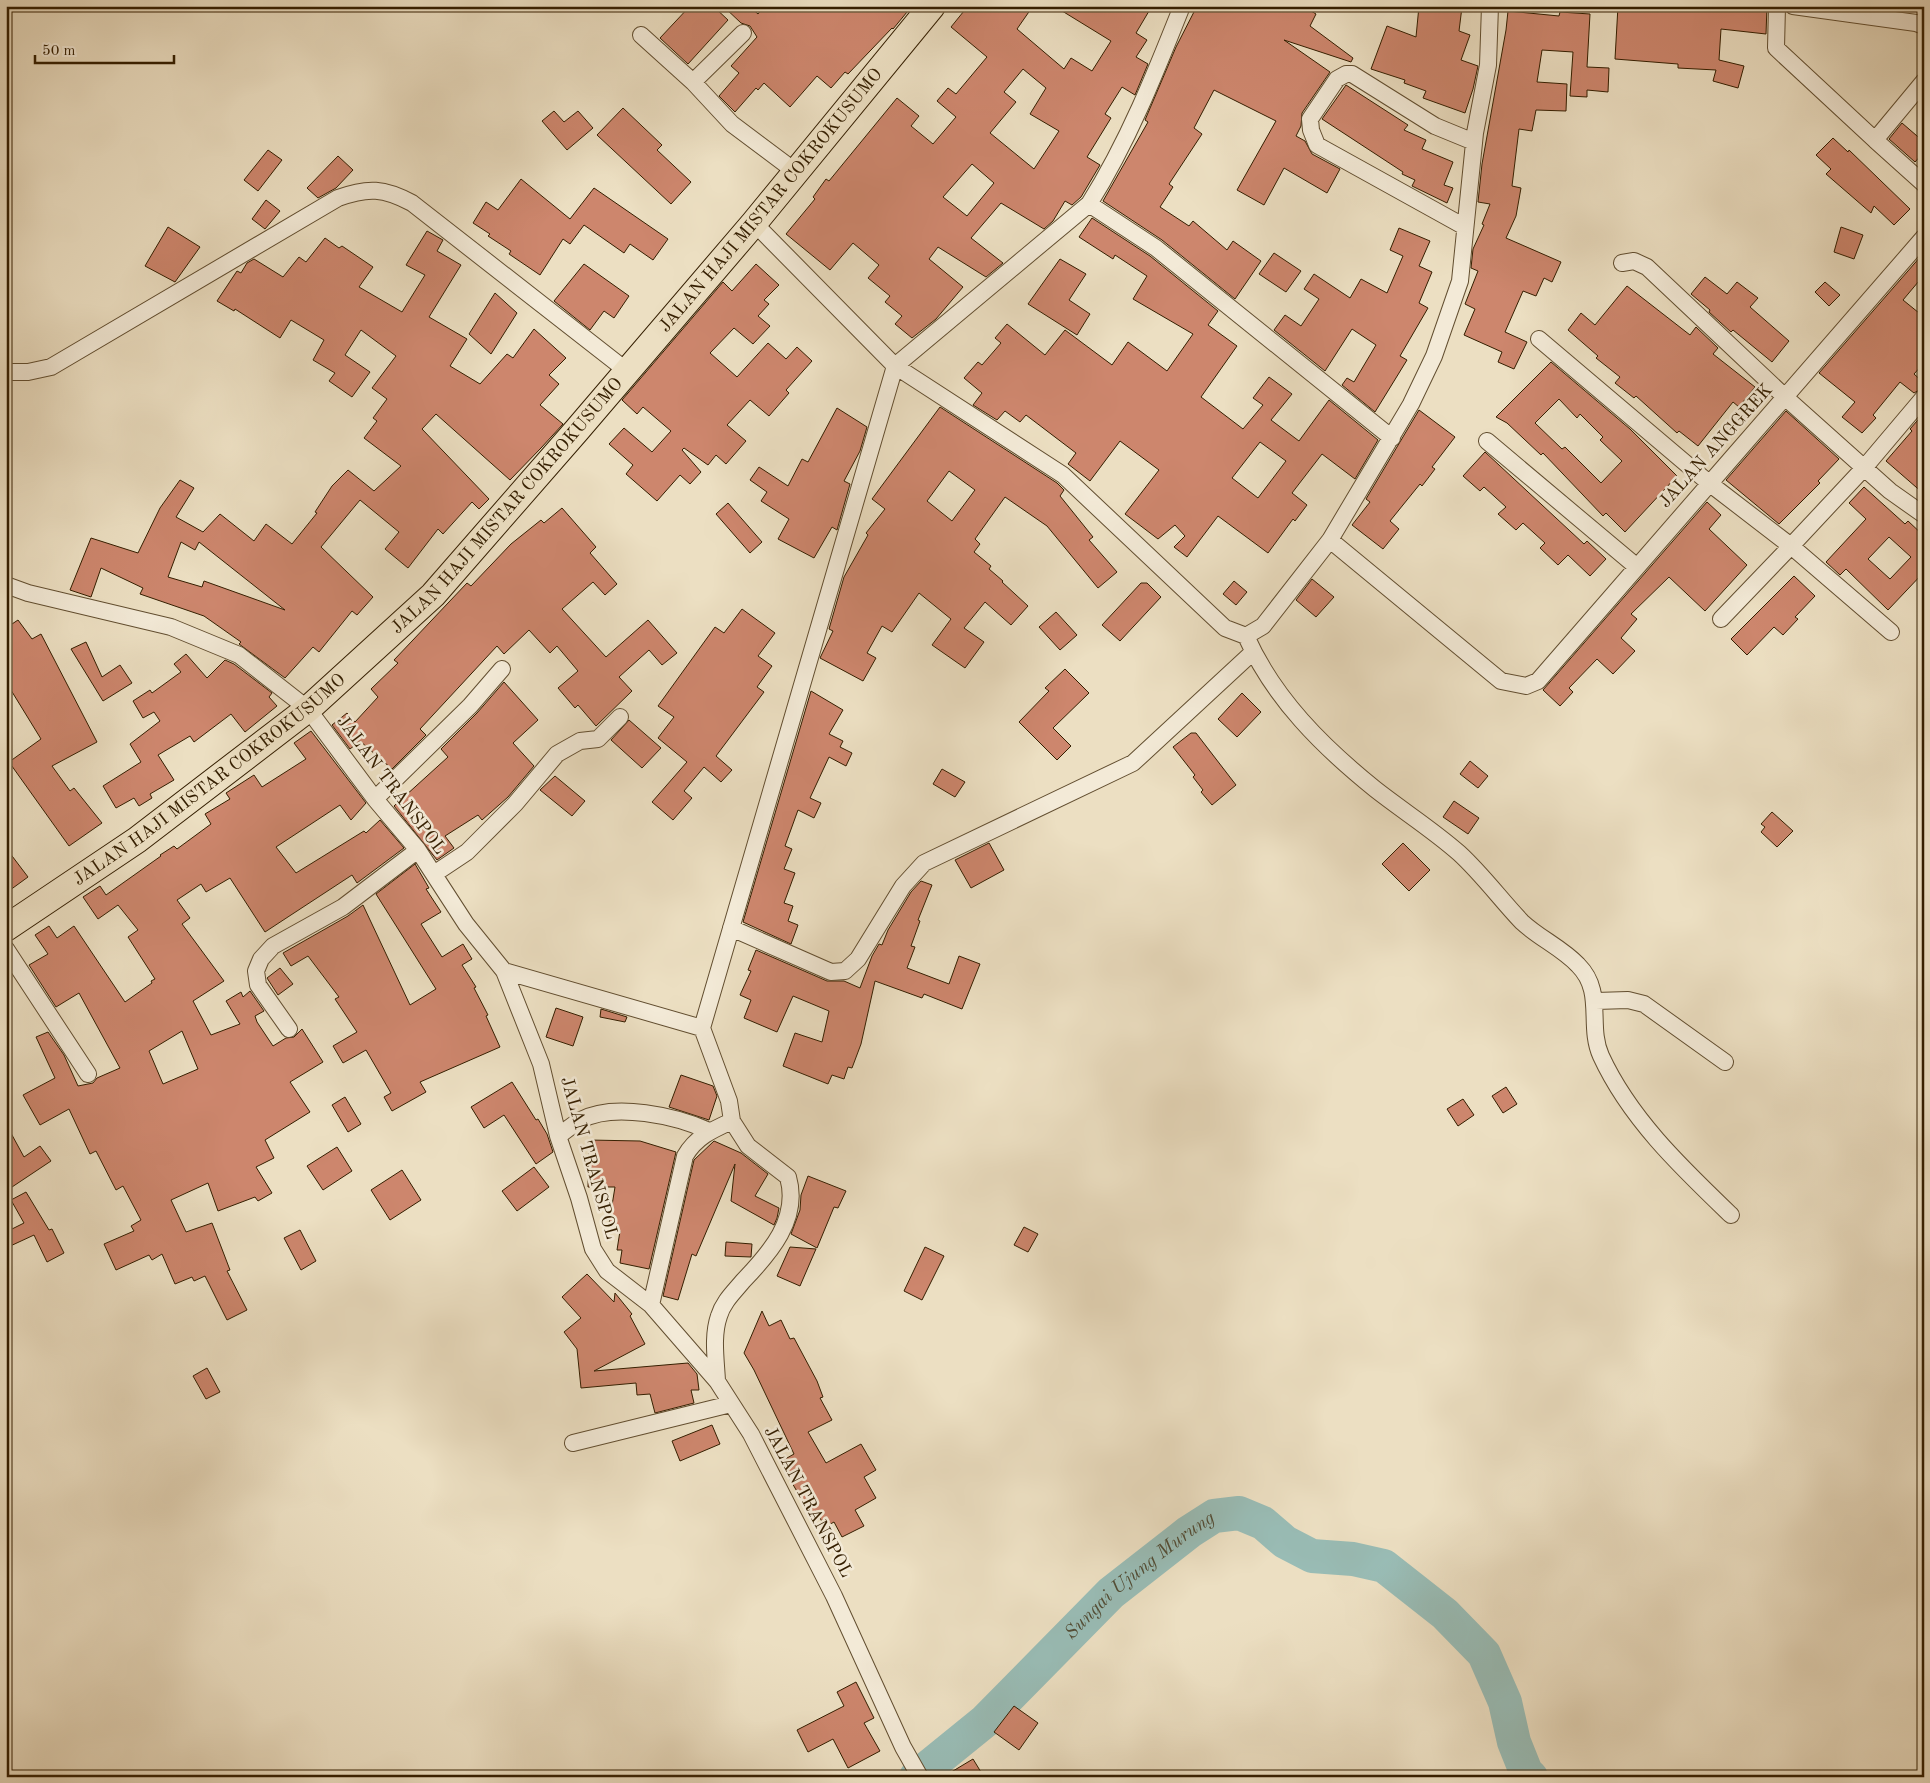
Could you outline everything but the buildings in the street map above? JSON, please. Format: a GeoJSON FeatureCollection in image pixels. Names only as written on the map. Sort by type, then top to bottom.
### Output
{"type":"FeatureCollection","features":[{"type":"Feature","properties":{"kind":"main road","name":"JALAN HAJI MISTAR COKROKUSUMO"},"geometry":{"type":"LineString","coordinates":[[6,928],[137,840],[308,709],[433,595],[754,223],[932,6]]}},
{"type":"Feature","properties":{"kind":"street"},"geometry":{"type":"LineString","coordinates":[[717,1381],[715,1345],[718,1316],[730,1295],[771,1251],[786,1222],[792,1201],[788,1177],[748,1146],[732,1121],[729,1101],[702,1028],[895,366],[1089,204],[1106,178],[1148,93],[1182,6]]}},
{"type":"Feature","properties":{"kind":"street"},"geometry":{"type":"LineString","coordinates":[[1246,636],[1263,626],[1330,540],[1392,438],[1434,356],[1460,281],[1474,142],[1488,64],[1490,6]]}},
{"type":"Feature","properties":{"kind":"street"},"geometry":{"type":"LineString","coordinates":[[1777,6],[1776,48],[1924,184]]}},
{"type":"Feature","properties":{"kind":"street"},"geometry":{"type":"LineString","coordinates":[[1793,6],[1916,23],[1924,26]]}},
{"type":"Feature","properties":{"kind":"street"},"geometry":{"type":"LineString","coordinates":[[693,82],[743,33]]}},
{"type":"Feature","properties":{"kind":"street"},"geometry":{"type":"LineString","coordinates":[[641,35],[693,82],[732,124],[796,172]]}},
{"type":"Feature","properties":{"kind":"street"},"geometry":{"type":"LineString","coordinates":[[1465,227],[1317,145],[1311,130],[1310,119],[1337,79],[1346,74],[1352,74],[1435,126],[1474,142]]}},
{"type":"Feature","properties":{"kind":"street"},"geometry":{"type":"LineString","coordinates":[[1875,140],[1924,81]]}},
{"type":"Feature","properties":{"kind":"street"},"geometry":{"type":"LineString","coordinates":[[6,372],[28,372],[50,367],[338,198],[371,190],[392,192],[412,203],[627,372]]}},
{"type":"Feature","properties":{"kind":"street"},"geometry":{"type":"LineString","coordinates":[[1089,204],[1156,248],[1392,438]]}},
{"type":"Feature","properties":{"kind":"street"},"geometry":{"type":"LineString","coordinates":[[754,223],[895,366],[1063,475],[1225,628],[1246,636],[1253,652],[1293,713],[1326,747],[1376,790],[1460,854],[1524,924],[1578,965],[1596,1001],[1594,1024],[1596,1039],[1600,1054],[1612,1080],[1658,1142],[1731,1216]]}},
{"type":"Feature","properties":{"kind":"street","name":"JALAN ANGGREK"},"geometry":{"type":"LineString","coordinates":[[1330,540],[1501,681],[1526,686],[1538,681],[1924,237]]}},
{"type":"Feature","properties":{"kind":"street"},"geometry":{"type":"LineString","coordinates":[[1622,263],[1634,261],[1647,267],[1786,398],[1864,468],[1890,491],[1924,515]]}},
{"type":"Feature","properties":{"kind":"street"},"geometry":{"type":"LineString","coordinates":[[1540,339],[1709,483],[1791,546],[1891,632]]}},
{"type":"Feature","properties":{"kind":"street"},"geometry":{"type":"LineString","coordinates":[[1721,619],[1864,468],[1924,398]]}},
{"type":"Feature","properties":{"kind":"street"},"geometry":{"type":"LineString","coordinates":[[1487,441],[1637,567]]}},
{"type":"Feature","properties":{"kind":"street","name":"JALAN TRANSPOL"},"geometry":{"type":"LineString","coordinates":[[6,585],[37,595],[171,626],[239,655],[308,709],[375,799],[418,850],[466,924],[504,971],[541,1064],[558,1136],[580,1198],[593,1249],[607,1271],[651,1305],[717,1381],[751,1434],[834,1596],[903,1747],[916,1770]]}},
{"type":"Feature","properties":{"kind":"street"},"geometry":{"type":"LineString","coordinates":[[732,928],[831,972],[845,972],[858,959],[903,886],[924,863],[1133,763],[1253,652]]}},
{"type":"Feature","properties":{"kind":"street"},"geometry":{"type":"LineString","coordinates":[[375,799],[470,706],[502,668]]}},
{"type":"Feature","properties":{"kind":"street"},"geometry":{"type":"LineString","coordinates":[[434,874],[467,852],[515,804],[557,754],[580,741],[598,738],[620,717]]}},
{"type":"Feature","properties":{"kind":"street"},"geometry":{"type":"LineString","coordinates":[[289,1028],[258,985],[256,971],[261,959],[273,946],[343,907],[418,850]]}},
{"type":"Feature","properties":{"kind":"street"},"geometry":{"type":"LineString","coordinates":[[6,949],[88,1074]]}},
{"type":"Feature","properties":{"kind":"street"},"geometry":{"type":"LineString","coordinates":[[504,971],[702,1028]]}},
{"type":"Feature","properties":{"kind":"street"},"geometry":{"type":"LineString","coordinates":[[1596,1001],[1628,1000],[1644,1004],[1725,1062]]}},
{"type":"Feature","properties":{"kind":"street"},"geometry":{"type":"LineString","coordinates":[[558,1136],[582,1119],[616,1112],[663,1116],[690,1122],[709,1131]]}},
{"type":"Feature","properties":{"kind":"street"},"geometry":{"type":"LineString","coordinates":[[651,1305],[685,1156],[692,1143],[709,1131],[732,1121]]}},
{"type":"Feature","properties":{"kind":"street"},"geometry":{"type":"LineString","coordinates":[[573,1443],[730,1404]]}},
{"type":"Feature","properties":{"kind":"waterway","name":"Sungai Ujung Murung"},"geometry":{"type":"LineString","coordinates":[[916,1777],[985,1721],[1111,1593],[1189,1532],[1214,1516],[1239,1513],[1263,1523],[1285,1542],[1312,1556],[1353,1559],[1384,1566],[1445,1614],[1484,1654],[1505,1702],[1514,1742],[1526,1772],[1531,1777]]}}]}
